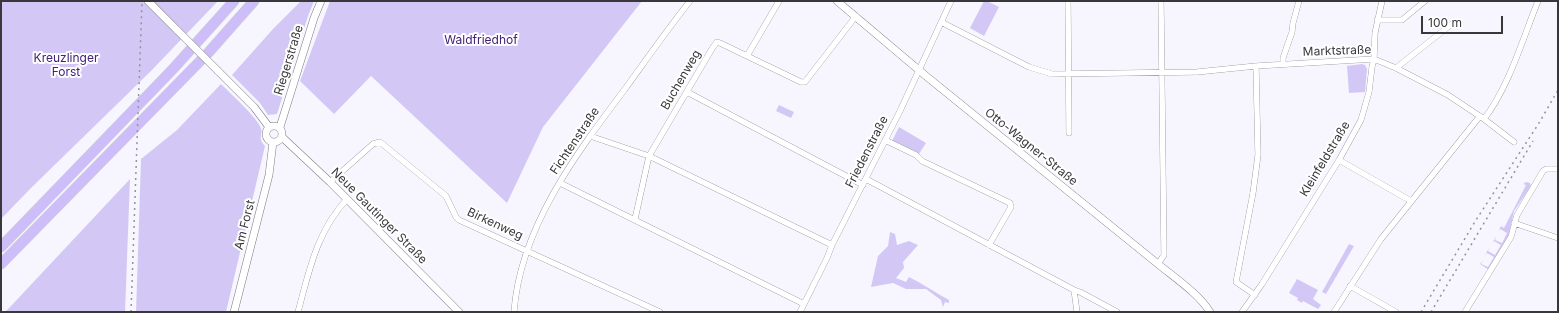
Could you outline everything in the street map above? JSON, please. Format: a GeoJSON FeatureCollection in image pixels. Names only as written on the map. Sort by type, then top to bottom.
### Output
{"type":"FeatureCollection","features":[{"type":"Feature","properties":{"kind":"highway"},"geometry":{"type":"LineString","coordinates":[[1,247],[173,68],[234,1]]}},
{"type":"Feature","properties":{"kind":"highway"},"geometry":{"type":"LineString","coordinates":[[1,264],[208,53],[254,1]]}},
{"type":"Feature","properties":{"kind":"highway"},"geometry":{"type":"LineString","coordinates":[[1,241],[23,224]]}},
{"type":"Feature","properties":{"kind":"street"},"geometry":{"type":"LineString","coordinates":[[148,1],[254,107],[269,127]]}},
{"type":"Feature","properties":{"kind":"street","name":"Riegerstraße"},"geometry":{"type":"LineString","coordinates":[[280,127],[314,18],[321,1]]}},
{"type":"Feature","properties":{"kind":"street","name":"Fichtenstraße"},"geometry":{"type":"LineString","coordinates":[[514,312],[517,286],[527,251],[560,183],[590,136],[690,1]]}},
{"type":"Feature","properties":{"kind":"street"},"geometry":{"type":"LineString","coordinates":[[779,1],[747,56],[801,82],[805,82],[856,16]]}},
{"type":"Feature","properties":{"kind":"street","name":"Otto-Wagner-Straße"},"geometry":{"type":"LineString","coordinates":[[837,1],[918,70],[1187,288],[1206,306],[1210,312]]}},
{"type":"Feature","properties":{"kind":"street","name":"Friedenstraße"},"geometry":{"type":"LineString","coordinates":[[800,312],[900,111],[951,1]]}},
{"type":"Feature","properties":{"kind":"street"},"geometry":{"type":"LineString","coordinates":[[1068,1],[1069,133]]}},
{"type":"Feature","properties":{"kind":"street"},"geometry":{"type":"LineString","coordinates":[[1158,264],[1164,255],[1161,1]]}},
{"type":"Feature","properties":{"kind":"street"},"geometry":{"type":"LineString","coordinates":[[1283,64],[1292,32],[1292,23],[1299,1]]}},
{"type":"Feature","properties":{"kind":"street","name":"Kleinfeldstraße"},"geometry":{"type":"LineString","coordinates":[[1242,312],[1255,295],[1339,160],[1353,136],[1364,112],[1369,92],[1374,59],[1377,20],[1382,1]]}},
{"type":"Feature","properties":{"kind":"street"},"geometry":{"type":"LineString","coordinates":[[1377,20],[1402,20],[1426,1]]}},
{"type":"Feature","properties":{"kind":"street"},"geometry":{"type":"LineString","coordinates":[[1334,312],[1380,239],[1482,117],[1507,80],[1538,1]]}},
{"type":"Feature","properties":{"kind":"street","name":"Marktstraße"},"geometry":{"type":"LineString","coordinates":[[941,22],[1034,69],[1052,74],[1197,72],[1283,64],[1374,59],[1396,68],[1448,95],[1482,117],[1514,142]]}},
{"type":"Feature","properties":{"kind":"street"},"geometry":{"type":"LineString","coordinates":[[1396,68],[1453,23]]}},
{"type":"Feature","properties":{"kind":"street","name":"Buchenweg"},"geometry":{"type":"LineString","coordinates":[[635,220],[649,156],[713,46],[720,43],[747,56]]}},
{"type":"Feature","properties":{"kind":"street"},"geometry":{"type":"LineString","coordinates":[[1255,295],[1236,282],[1253,193],[1258,155],[1256,66]]}},
{"type":"Feature","properties":{"kind":"street"},"geometry":{"type":"LineString","coordinates":[[686,92],[862,185]]}},
{"type":"Feature","properties":{"kind":"street"},"geometry":{"type":"LineString","coordinates":[[274,125],[280,127],[283,132],[282,137],[278,141],[273,142],[266,137],[266,131],[269,127],[274,125]]}},
{"type":"Feature","properties":{"kind":"street"},"geometry":{"type":"LineString","coordinates":[[590,136],[649,156],[832,245]]}},
{"type":"Feature","properties":{"kind":"street","name":"Neue Gautinger Straße"},"geometry":{"type":"LineString","coordinates":[[282,137],[330,182],[459,312]]}},
{"type":"Feature","properties":{"kind":"street"},"geometry":{"type":"LineString","coordinates":[[885,140],[916,155],[922,161],[1010,203],[1011,207],[989,245]]}},
{"type":"Feature","properties":{"kind":"street","name":"Am Forst"},"geometry":{"type":"LineString","coordinates":[[234,312],[269,175],[273,142]]}},
{"type":"Feature","properties":{"kind":"street","name":"Birkenweg"},"geometry":{"type":"LineString","coordinates":[[330,182],[372,144],[380,142],[446,196],[458,218],[660,312]]}},
{"type":"Feature","properties":{"kind":"street"},"geometry":{"type":"LineString","coordinates":[[1339,160],[1411,201]]}},
{"type":"Feature","properties":{"kind":"street"},"geometry":{"type":"LineString","coordinates":[[1465,312],[1511,237],[1517,215],[1543,171],[1546,169],[1558,169]]}},
{"type":"Feature","properties":{"kind":"street"},"geometry":{"type":"LineString","coordinates":[[866,179],[1117,312]]}},
{"type":"Feature","properties":{"kind":"street"},"geometry":{"type":"LineString","coordinates":[[560,183],[804,304]]}},
{"type":"Feature","properties":{"kind":"street"},"geometry":{"type":"LineString","coordinates":[[298,312],[322,233],[337,210],[347,199]]}},
{"type":"Feature","properties":{"kind":"street"},"geometry":{"type":"LineString","coordinates":[[1514,223],[1558,238]]}},
{"type":"Feature","properties":{"kind":"street"},"geometry":{"type":"LineString","coordinates":[[1350,286],[1396,312]]}},
{"type":"Feature","properties":{"kind":"street"},"geometry":{"type":"LineString","coordinates":[[1076,291],[1077,312]]}},
{"type":"Feature","properties":{"kind":"green space","name":"Kreuzlinger Forst"},"geometry":{"type":"Polygon","coordinates":[[[1,1],[218,1],[150,72],[1,219],[1,1]]]}},
{"type":"Feature","properties":{"kind":"green space"},"geometry":{"type":"Polygon","coordinates":[[[301,1],[314,1],[277,114],[268,115],[260,103],[232,75],[273,29],[301,1]]]}},
{"type":"Feature","properties":{"kind":"green space","name":"Waldfriedhof"},"geometry":{"type":"Polygon","coordinates":[[[330,1],[642,1],[543,127],[507,203],[371,76],[334,114],[300,81],[330,1]]]}},
{"type":"Feature","properties":{"kind":"green space"},"geometry":{"type":"Polygon","coordinates":[[[984,1],[999,7],[984,36],[970,28],[984,1]]]}},
{"type":"Feature","properties":{"kind":"green space"},"geometry":{"type":"Polygon","coordinates":[[[1365,65],[1367,69],[1365,92],[1349,93],[1347,66],[1365,65]]]}},
{"type":"Feature","properties":{"kind":"green space"},"geometry":{"type":"Polygon","coordinates":[[[221,84],[255,119],[261,129],[261,139],[265,146],[226,312],[136,312],[141,159],[177,130],[221,84]]]}},
{"type":"Feature","properties":{"kind":"green space"},"geometry":{"type":"Polygon","coordinates":[[[779,105],[794,112],[791,118],[776,111],[779,105]]]}},
{"type":"Feature","properties":{"kind":"green space"},"geometry":{"type":"Polygon","coordinates":[[[899,127],[926,143],[919,154],[892,141],[899,127]]]}},
{"type":"Feature","properties":{"kind":"green space"},"geometry":{"type":"Polygon","coordinates":[[[130,179],[125,312],[5,312],[11,306],[130,179]]]}},
{"type":"Feature","properties":{"kind":"green space"},"geometry":{"type":"Polygon","coordinates":[[[1526,182],[1530,183],[1531,186],[1514,211],[1508,238],[1489,270],[1480,264],[1483,260],[1481,264],[1488,267],[1494,257],[1487,253],[1485,255],[1489,248],[1488,251],[1495,255],[1501,245],[1494,241],[1492,244],[1496,236],[1495,240],[1502,243],[1507,233],[1500,229],[1498,232],[1501,226],[1504,228],[1526,185],[1523,184],[1526,182]]]}},
{"type":"Feature","properties":{"kind":"green space"},"geometry":{"type":"Polygon","coordinates":[[[890,232],[895,234],[897,245],[909,241],[918,245],[903,262],[904,268],[896,278],[906,282],[909,277],[949,300],[949,303],[945,302],[943,307],[941,300],[926,289],[906,289],[893,283],[871,287],[878,256],[888,246],[890,232]]]}},
{"type":"Feature","properties":{"kind":"green space"},"geometry":{"type":"Polygon","coordinates":[[[1349,244],[1354,246],[1326,294],[1322,292],[1349,244]]]}},
{"type":"Feature","properties":{"kind":"green space"},"geometry":{"type":"Polygon","coordinates":[[[1297,279],[1318,290],[1313,299],[1321,305],[1318,309],[1303,301],[1302,303],[1297,300],[1298,298],[1289,293],[1297,279]]]}},
{"type":"Feature","properties":{"kind":"railway"},"geometry":{"type":"LineString","coordinates":[[131,312],[142,1]]}},
{"type":"Feature","properties":{"kind":"railway"},"geometry":{"type":"LineString","coordinates":[[1421,312],[1476,220],[1539,123],[1558,90]]}},
{"type":"Feature","properties":{"kind":"railway"},"geometry":{"type":"LineString","coordinates":[[1431,312],[1533,141]]}}]}
